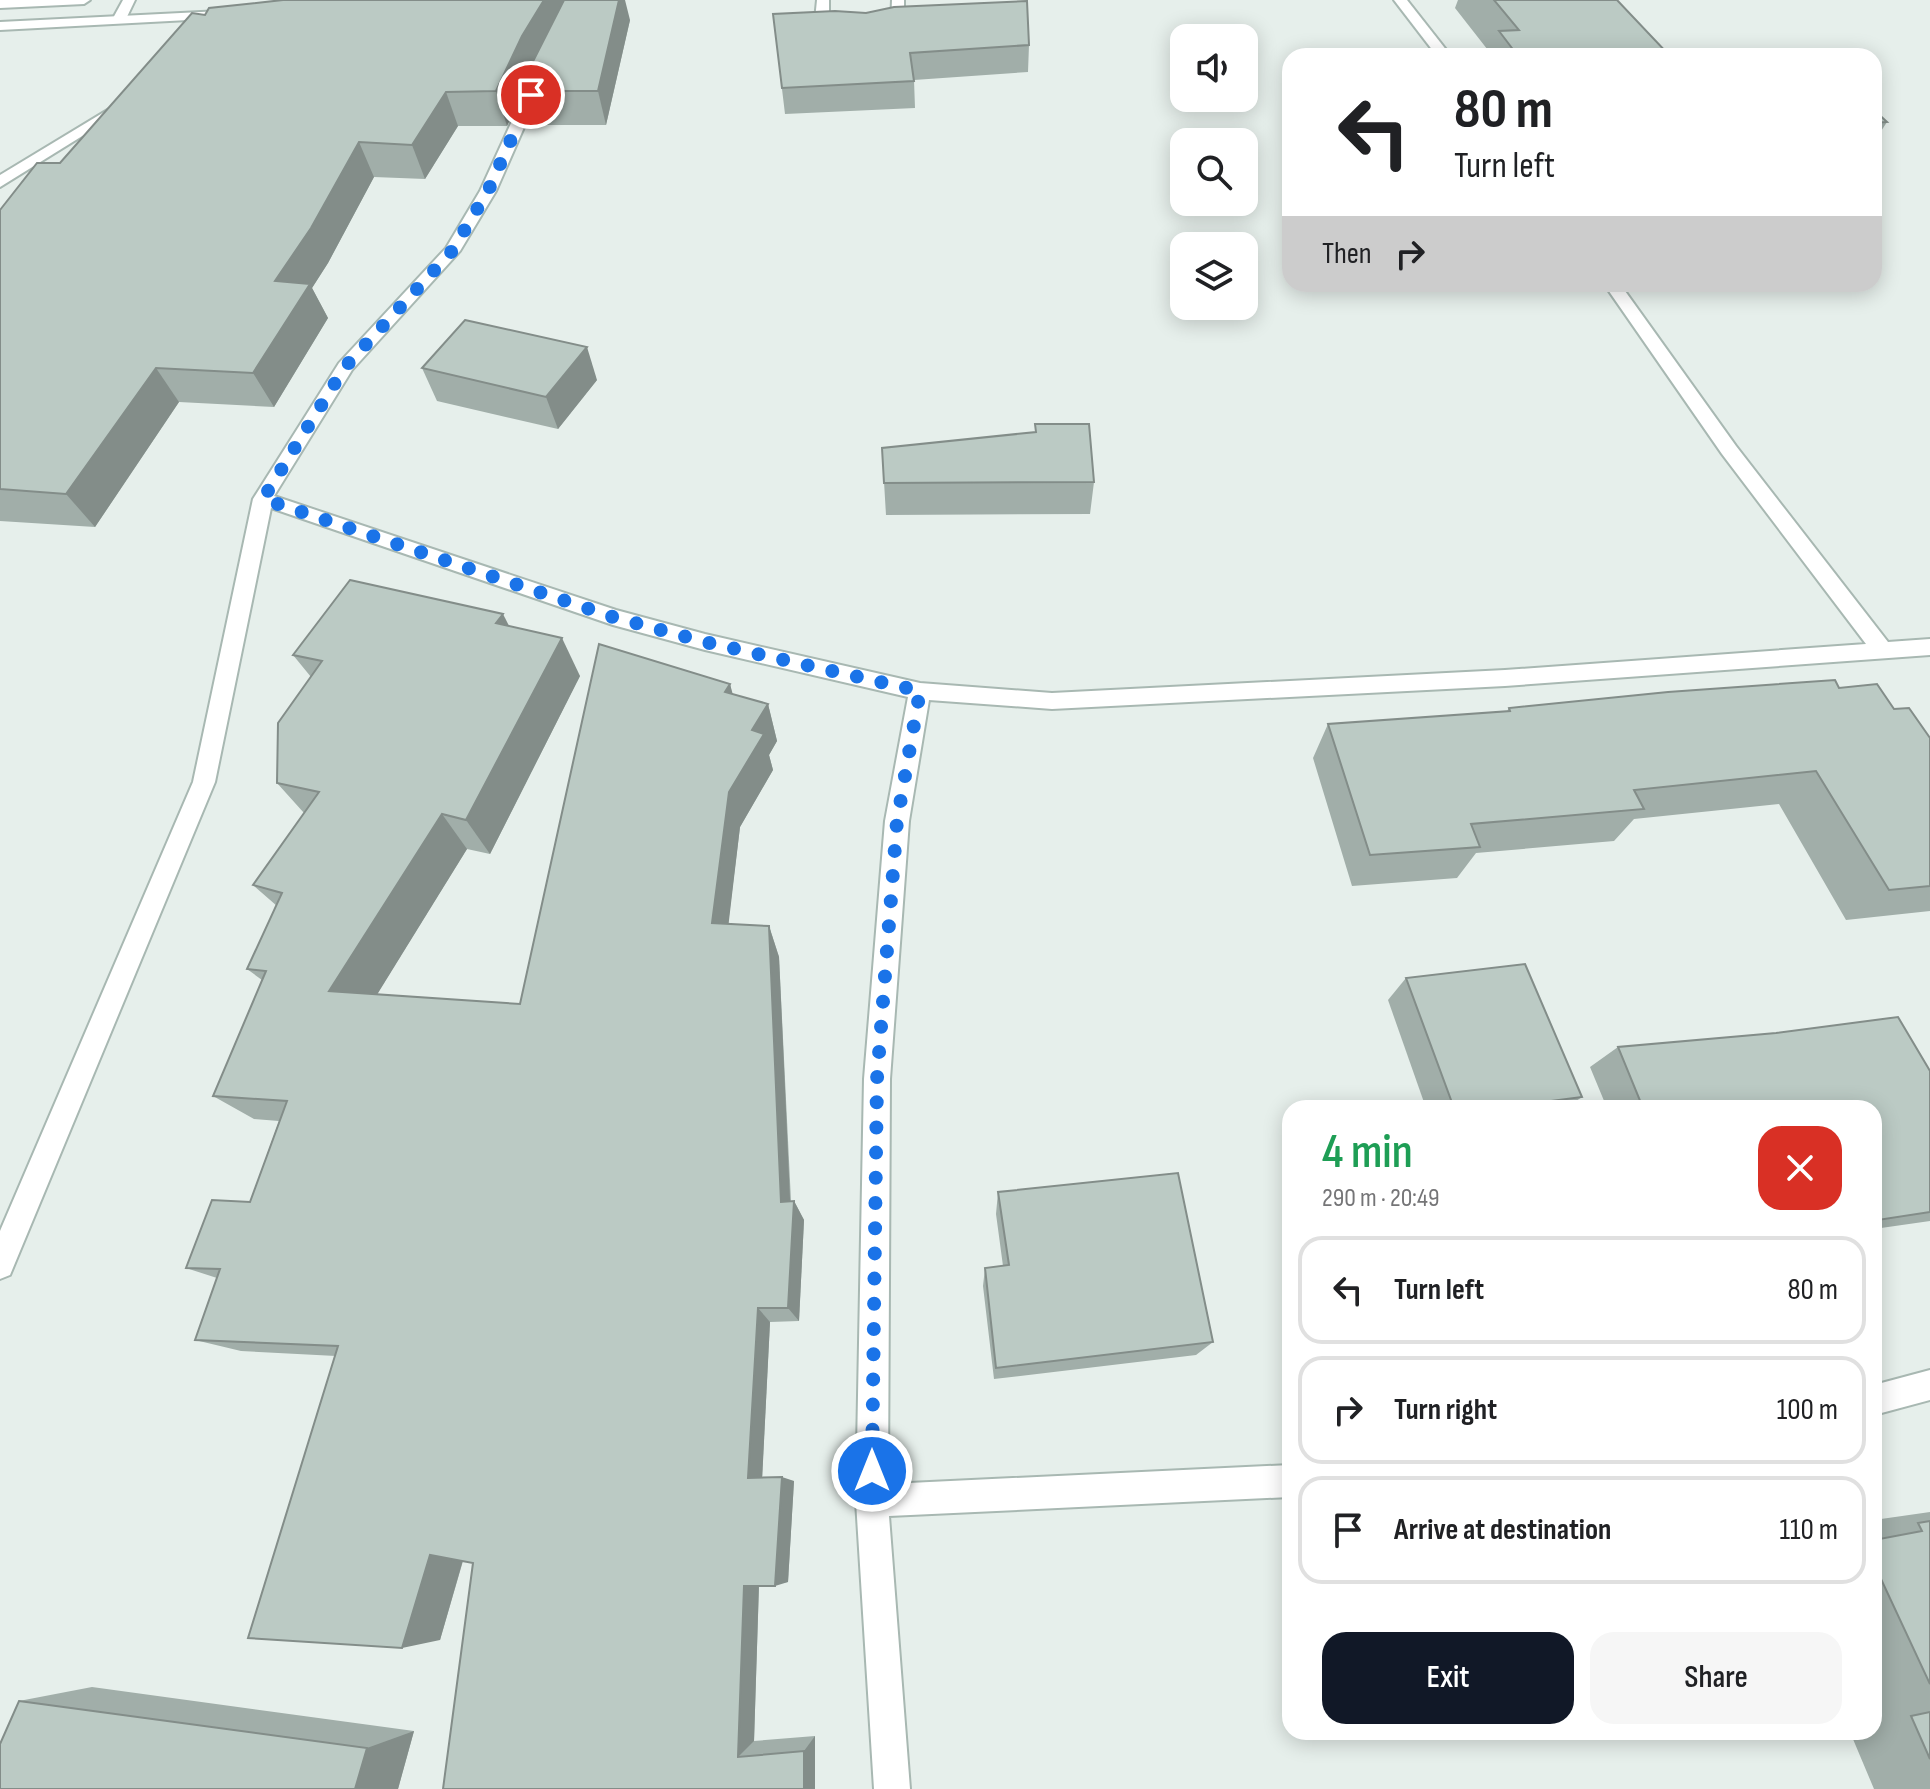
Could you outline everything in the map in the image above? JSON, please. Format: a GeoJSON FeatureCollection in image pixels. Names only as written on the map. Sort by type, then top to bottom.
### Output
{"type":"FeatureCollection","features":[{"type":"Feature","properties":{"kind":"street"},"geometry":{"type":"LineString","coordinates":[[0,4],[84,0]]}},
{"type":"Feature","properties":{"kind":"street"},"geometry":{"type":"LineString","coordinates":[[119,20],[129,0]]}},
{"type":"Feature","properties":{"kind":"street"},"geometry":{"type":"LineString","coordinates":[[823,0],[822,20],[825,25],[830,30],[848,32]]}},
{"type":"Feature","properties":{"kind":"street"},"geometry":{"type":"LineString","coordinates":[[871,31],[897,25],[898,0]]}},
{"type":"Feature","properties":{"kind":"street"},"geometry":{"type":"LineString","coordinates":[[1400,0],[1438,48]]}},
{"type":"Feature","properties":{"kind":"street"},"geometry":{"type":"LineString","coordinates":[[0,26],[119,20],[224,20]]}},
{"type":"Feature","properties":{"kind":"street"},"geometry":{"type":"LineString","coordinates":[[0,1265],[204,782],[263,499],[345,367],[452,251],[488,191],[548,59]]}},
{"type":"Feature","properties":{"kind":"street"},"geometry":{"type":"LineString","coordinates":[[0,182],[134,97]]}},
{"type":"Feature","properties":{"kind":"street"},"geometry":{"type":"LineString","coordinates":[[1618,292],[1729,450],[1883,651]]}},
{"type":"Feature","properties":{"kind":"street"},"geometry":{"type":"LineString","coordinates":[[263,499],[613,617],[705,642],[920,691],[1052,701],[1505,678],[1930,647]]}},
{"type":"Feature","properties":{"kind":"street"},"geometry":{"type":"LineString","coordinates":[[892,1789],[872,1501],[877,1079],[897,821],[920,691]]}},
{"type":"Feature","properties":{"kind":"street"},"geometry":{"type":"LineString","coordinates":[[1882,1398],[1930,1385]]}},
{"type":"Feature","properties":{"kind":"street"},"geometry":{"type":"LineString","coordinates":[[872,1501],[1282,1481]]}},
{"type":"Feature","properties":{"kind":"building"},"geometry":{"type":"Polygon","coordinates":[[[283,0],[544,0],[522,36],[496,91],[446,92],[412,145],[359,142],[311,228],[275,281],[310,284],[253,373],[156,368],[66,494],[0,489],[0,210],[37,163],[60,163],[192,13],[205,15],[209,8],[283,0]]]}},
{"type":"Feature","properties":{"kind":"building"},"geometry":{"type":"Polygon","coordinates":[[[564,0],[619,0],[598,91],[518,91],[564,0]]]}},
{"type":"Feature","properties":{"kind":"building"},"geometry":{"type":"Polygon","coordinates":[[[1494,0],[1617,0],[1662,48],[1512,48],[1499,31],[1519,30],[1494,0]]]}},
{"type":"Feature","properties":{"kind":"building"},"geometry":{"type":"Polygon","coordinates":[[[1027,1],[1029,45],[910,53],[914,81],[782,88],[773,14],[866,13],[894,7],[1027,1]]]}},
{"type":"Feature","properties":{"kind":"building"},"geometry":{"type":"Polygon","coordinates":[[[465,320],[587,347],[546,397],[422,368],[465,320]]]}},
{"type":"Feature","properties":{"kind":"building"},"geometry":{"type":"Polygon","coordinates":[[[1035,424],[1089,424],[1094,482],[884,483],[882,448],[1036,432],[1035,424]]]}},
{"type":"Feature","properties":{"kind":"building"},"geometry":{"type":"Polygon","coordinates":[[[350,580],[503,614],[496,623],[562,638],[466,820],[442,814],[329,991],[520,1004],[599,644],[730,684],[725,692],[768,704],[752,730],[764,734],[729,792],[712,923],[769,926],[781,1202],[794,1201],[788,1308],[758,1308],[748,1478],[782,1477],[775,1586],[744,1586],[738,1757],[804,1751],[804,1789],[443,1789],[473,1563],[430,1555],[402,1648],[248,1638],[338,1346],[195,1340],[220,1269],[186,1268],[212,1200],[250,1202],[287,1101],[213,1096],[266,971],[247,969],[282,893],[253,885],[319,792],[277,783],[278,723],[322,661],[293,655],[350,580]]]}},
{"type":"Feature","properties":{"kind":"building"},"geometry":{"type":"Polygon","coordinates":[[[1835,680],[1839,688],[1877,684],[1894,709],[1909,708],[1930,738],[1930,886],[1889,890],[1816,771],[1634,790],[1644,809],[1471,824],[1480,847],[1370,855],[1328,724],[1510,711],[1509,708],[1668,692],[1835,680]]]}},
{"type":"Feature","properties":{"kind":"building"},"geometry":{"type":"Polygon","coordinates":[[[1525,964],[1582,1097],[1559,1100],[1451,1100],[1406,978],[1525,964]]]}},
{"type":"Feature","properties":{"kind":"building"},"geometry":{"type":"Polygon","coordinates":[[[1898,1017],[1930,1071],[1930,1212],[1882,1219],[1882,1100],[1640,1100],[1618,1047],[1776,1033],[1898,1017]]]}},
{"type":"Feature","properties":{"kind":"building"},"geometry":{"type":"Polygon","coordinates":[[[1178,1173],[1213,1342],[996,1368],[985,1268],[1009,1265],[998,1192],[1178,1173]]]}},
{"type":"Feature","properties":{"kind":"building"},"geometry":{"type":"Polygon","coordinates":[[[1930,1521],[1930,1684],[1882,1581],[1882,1538],[1922,1531],[1918,1523],[1930,1521]]]}},
{"type":"Feature","properties":{"kind":"building"},"geometry":{"type":"Polygon","coordinates":[[[19,1701],[367,1748],[355,1789],[0,1789],[0,1744],[19,1701]]]}},
{"type":"Feature","properties":{"kind":"building"},"geometry":{"type":"Polygon","coordinates":[[[1930,1712],[1930,1759],[1911,1716],[1930,1712]]]}},
{"type":"Feature","properties":{"kind":"route"},"geometry":{"type":"LineString","coordinates":[[531,95],[488,191],[452,251],[345,367],[263,499],[613,617],[705,642],[920,691],[897,821],[877,1079],[872,1471]]}}]}
